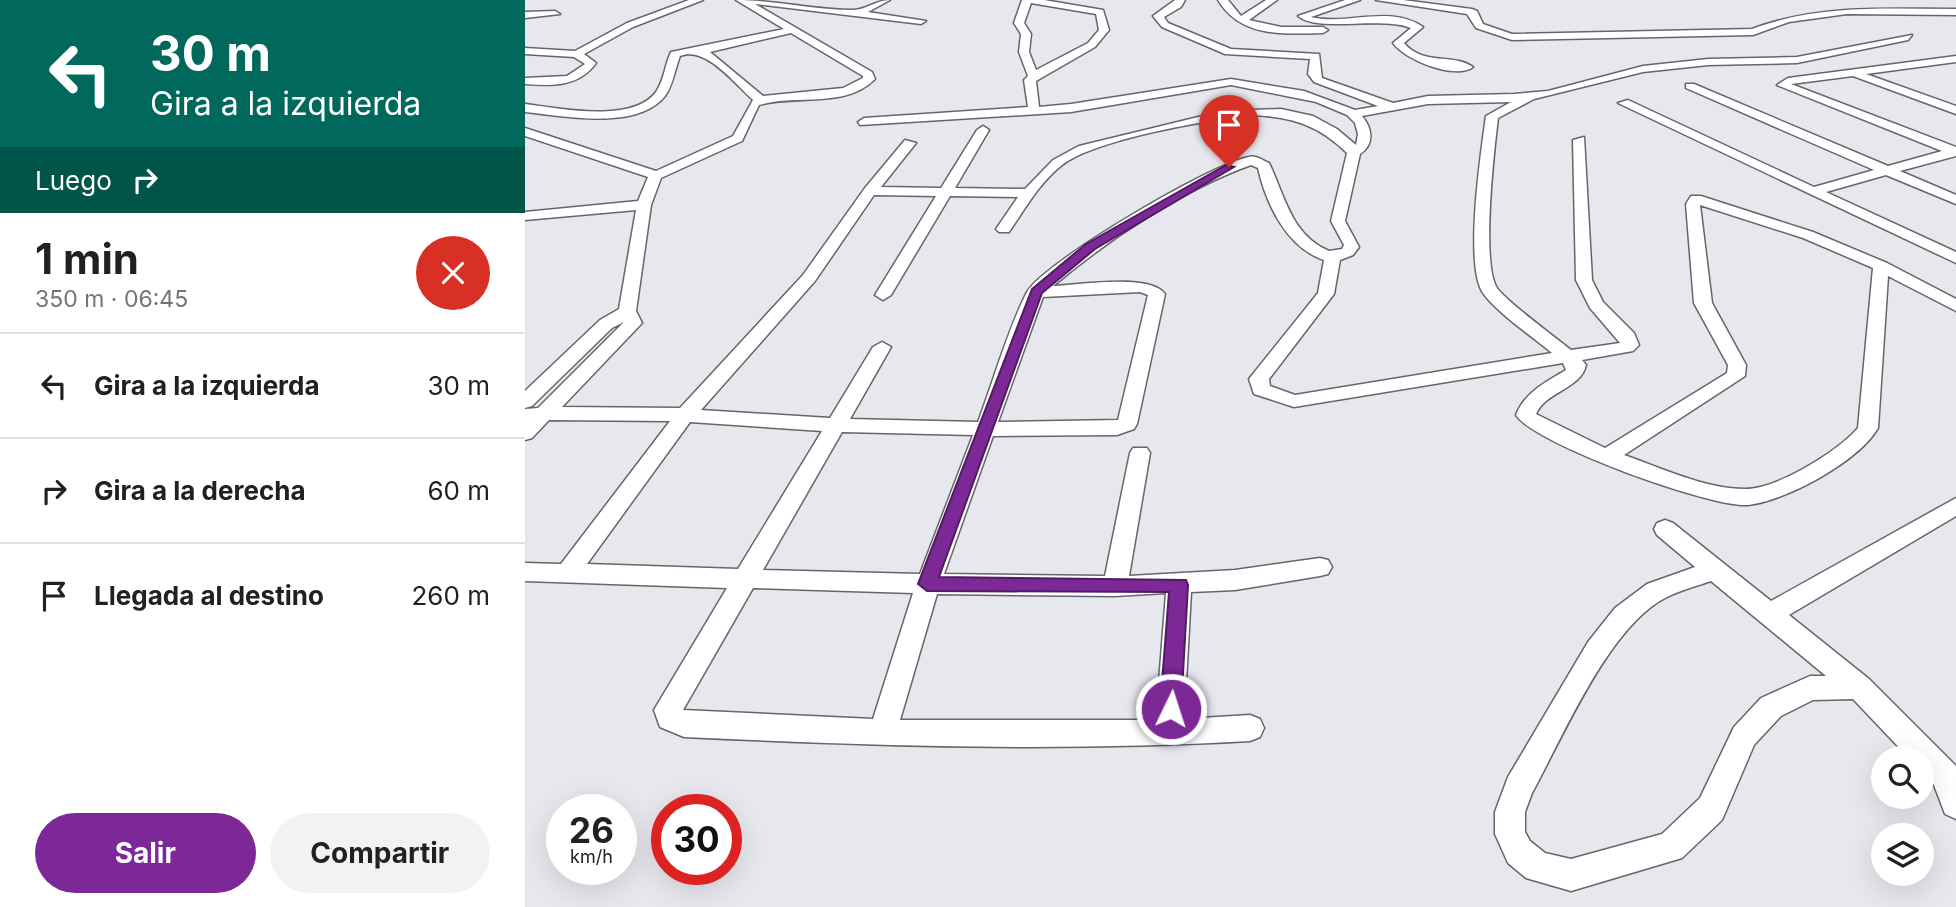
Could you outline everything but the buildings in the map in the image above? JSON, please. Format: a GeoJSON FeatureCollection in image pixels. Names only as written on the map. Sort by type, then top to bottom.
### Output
{"type":"FeatureCollection","features":[{"type":"Feature","properties":{"kind":"street"},"geometry":{"type":"LineString","coordinates":[[577,54],[629,25],[698,0]]}},
{"type":"Feature","properties":{"kind":"street"},"geometry":{"type":"LineString","coordinates":[[741,0],[921,21]]}},
{"type":"Feature","properties":{"kind":"street"},"geometry":{"type":"LineString","coordinates":[[525,433],[535,414],[633,323],[627,311],[644,205],[655,176],[722,148],[738,138],[744,129],[749,107],[760,100],[835,92],[864,84],[869,79],[868,74],[741,0]]}},
{"type":"Feature","properties":{"kind":"street"},"geometry":{"type":"LineString","coordinates":[[855,15],[885,0]]}},
{"type":"Feature","properties":{"kind":"street"},"geometry":{"type":"LineString","coordinates":[[1033,76],[1024,52],[1026,34],[1019,23],[1027,0],[1100,12],[1103,34],[1055,67],[1033,76],[1030,80],[1034,110]]}},
{"type":"Feature","properties":{"kind":"street"},"geometry":{"type":"LineString","coordinates":[[1180,0],[1178,5],[1158,16],[1165,25],[1229,52],[1315,56],[1314,74],[1318,80],[1391,106]]}},
{"type":"Feature","properties":{"kind":"street"},"geometry":{"type":"LineString","coordinates":[[1223,0],[1233,16],[1241,21],[1274,30],[1300,31],[1370,25],[1412,33]]}},
{"type":"Feature","properties":{"kind":"street"},"geometry":{"type":"LineString","coordinates":[[1241,21],[1272,0]]}},
{"type":"Feature","properties":{"kind":"street"},"geometry":{"type":"LineString","coordinates":[[1355,0],[1303,16],[1312,21],[1395,20],[1418,27],[1398,43],[1401,49],[1421,59],[1468,67]]}},
{"type":"Feature","properties":{"kind":"street"},"geometry":{"type":"LineString","coordinates":[[1381,0],[1469,11],[1474,13],[1479,26],[1493,33],[1512,37],[1753,32],[1787,19],[1847,11],[1956,12]]}},
{"type":"Feature","properties":{"kind":"street"},"geometry":{"type":"LineString","coordinates":[[525,15],[555,14]]}},
{"type":"Feature","properties":{"kind":"street"},"geometry":{"type":"LineString","coordinates":[[525,108],[587,115],[640,107],[660,95],[674,54],[701,51],[792,30]]}},
{"type":"Feature","properties":{"kind":"street"},"geometry":{"type":"LineString","coordinates":[[1352,114],[1428,100],[1531,96],[1643,69],[1708,62],[1797,60],[1908,37]]}},
{"type":"Feature","properties":{"kind":"street"},"geometry":{"type":"LineString","coordinates":[[525,51],[577,54],[591,63],[583,75],[559,81],[525,81]]}},
{"type":"Feature","properties":{"kind":"street"},"geometry":{"type":"LineString","coordinates":[[701,51],[760,100]]}},
{"type":"Feature","properties":{"kind":"street"},"geometry":{"type":"LineString","coordinates":[[1956,59],[1788,81],[1783,85],[1956,152]]}},
{"type":"Feature","properties":{"kind":"street"},"geometry":{"type":"LineString","coordinates":[[1921,64],[1944,71]]}},
{"type":"Feature","properties":{"kind":"street"},"geometry":{"type":"LineString","coordinates":[[1853,73],[1956,110]]}},
{"type":"Feature","properties":{"kind":"street"},"geometry":{"type":"LineString","coordinates":[[864,122],[1143,99],[1231,82],[1269,86],[1299,93],[1352,114],[1360,120],[1366,134],[1362,147],[1354,152],[1338,221],[1352,245],[1344,255],[1332,258],[1317,252],[1292,231],[1267,186],[1264,166],[1252,160],[1216,173],[1090,247],[1036,292],[927,584],[882,734]]}},
{"type":"Feature","properties":{"kind":"street"},"geometry":{"type":"LineString","coordinates":[[1690,86],[1956,200]]}},
{"type":"Feature","properties":{"kind":"street"},"geometry":{"type":"LineString","coordinates":[[1531,96],[1492,116],[1486,164],[1482,269],[1490,291],[1578,370],[1537,399],[1526,415],[1532,422],[1606,457],[1709,491],[1747,496],[1811,476],[1864,435],[1868,428],[1881,267]]}},
{"type":"Feature","properties":{"kind":"street"},"geometry":{"type":"LineString","coordinates":[[1625,103],[1956,258]]}},
{"type":"Feature","properties":{"kind":"street"},"geometry":{"type":"LineString","coordinates":[[1003,229],[1028,193],[1058,162],[1077,151],[1238,112],[1273,111],[1316,121],[1341,135],[1354,152]]}},
{"type":"Feature","properties":{"kind":"street"},"geometry":{"type":"LineString","coordinates":[[883,295],[942,193],[983,130]]}},
{"type":"Feature","properties":{"kind":"street"},"geometry":{"type":"LineString","coordinates":[[525,132],[644,170],[655,176]]}},
{"type":"Feature","properties":{"kind":"street"},"geometry":{"type":"LineString","coordinates":[[1332,258],[1332,272],[1326,294],[1259,379],[1261,390],[1275,397],[1294,401],[1621,349],[1630,345],[1631,341],[1596,304],[1584,280],[1579,140]]}},
{"type":"Feature","properties":{"kind":"street"},"geometry":{"type":"LineString","coordinates":[[569,571],[685,415],[809,278],[870,191],[911,143]]}},
{"type":"Feature","properties":{"kind":"street"},"geometry":{"type":"LineString","coordinates":[[1814,191],[1956,152]]}},
{"type":"Feature","properties":{"kind":"street"},"geometry":{"type":"LineString","coordinates":[[870,191],[1028,193]]}},
{"type":"Feature","properties":{"kind":"street"},"geometry":{"type":"LineString","coordinates":[[1606,457],[1735,376],[1737,365],[1703,303],[1693,201],[1705,200],[1808,235],[1881,267],[1956,306]]}},
{"type":"Feature","properties":{"kind":"street"},"geometry":{"type":"LineString","coordinates":[[525,216],[644,205]]}},
{"type":"Feature","properties":{"kind":"street"},"geometry":{"type":"LineString","coordinates":[[535,414],[685,415],[837,425],[985,429],[1117,428],[1130,420],[1157,295],[1154,291],[1141,287],[1036,292]]}},
{"type":"Feature","properties":{"kind":"street"},"geometry":{"type":"LineString","coordinates":[[525,402],[606,324],[627,311]]}},
{"type":"Feature","properties":{"kind":"street"},"geometry":{"type":"LineString","coordinates":[[882,347],[668,710],[670,718],[684,724],[882,734],[1169,734],[1250,728]]}},
{"type":"Feature","properties":{"kind":"street"},"geometry":{"type":"LineString","coordinates":[[1115,586],[1140,453]]}},
{"type":"Feature","properties":{"kind":"street"},"geometry":{"type":"LineString","coordinates":[[1769,614],[1956,506]]}},
{"type":"Feature","properties":{"kind":"street"},"geometry":{"type":"LineString","coordinates":[[1665,529],[1859,687],[1951,772],[1956,804]]}},
{"type":"Feature","properties":{"kind":"street"},"geometry":{"type":"LineString","coordinates":[[525,572],[569,571],[927,584],[1115,586],[1179,585],[1235,580],[1320,567]]}},
{"type":"Feature","properties":{"kind":"street"},"geometry":{"type":"LineString","coordinates":[[1716,569],[1656,591],[1625,615],[1597,650],[1519,787],[1510,812],[1510,834],[1519,852],[1537,867],[1571,875],[1671,847],[1711,809],[1744,736],[1771,707],[1810,688],[1859,687]]}},
{"type":"Feature","properties":{"kind":"street"},"geometry":{"type":"LineString","coordinates":[[1169,734],[1179,585]]}},
{"type":"Feature","properties":{"kind":"route"},"geometry":{"type":"LineString","coordinates":[[1171,709],[1179,585],[927,584],[1036,292],[1090,247],[1229,167]]}}]}
